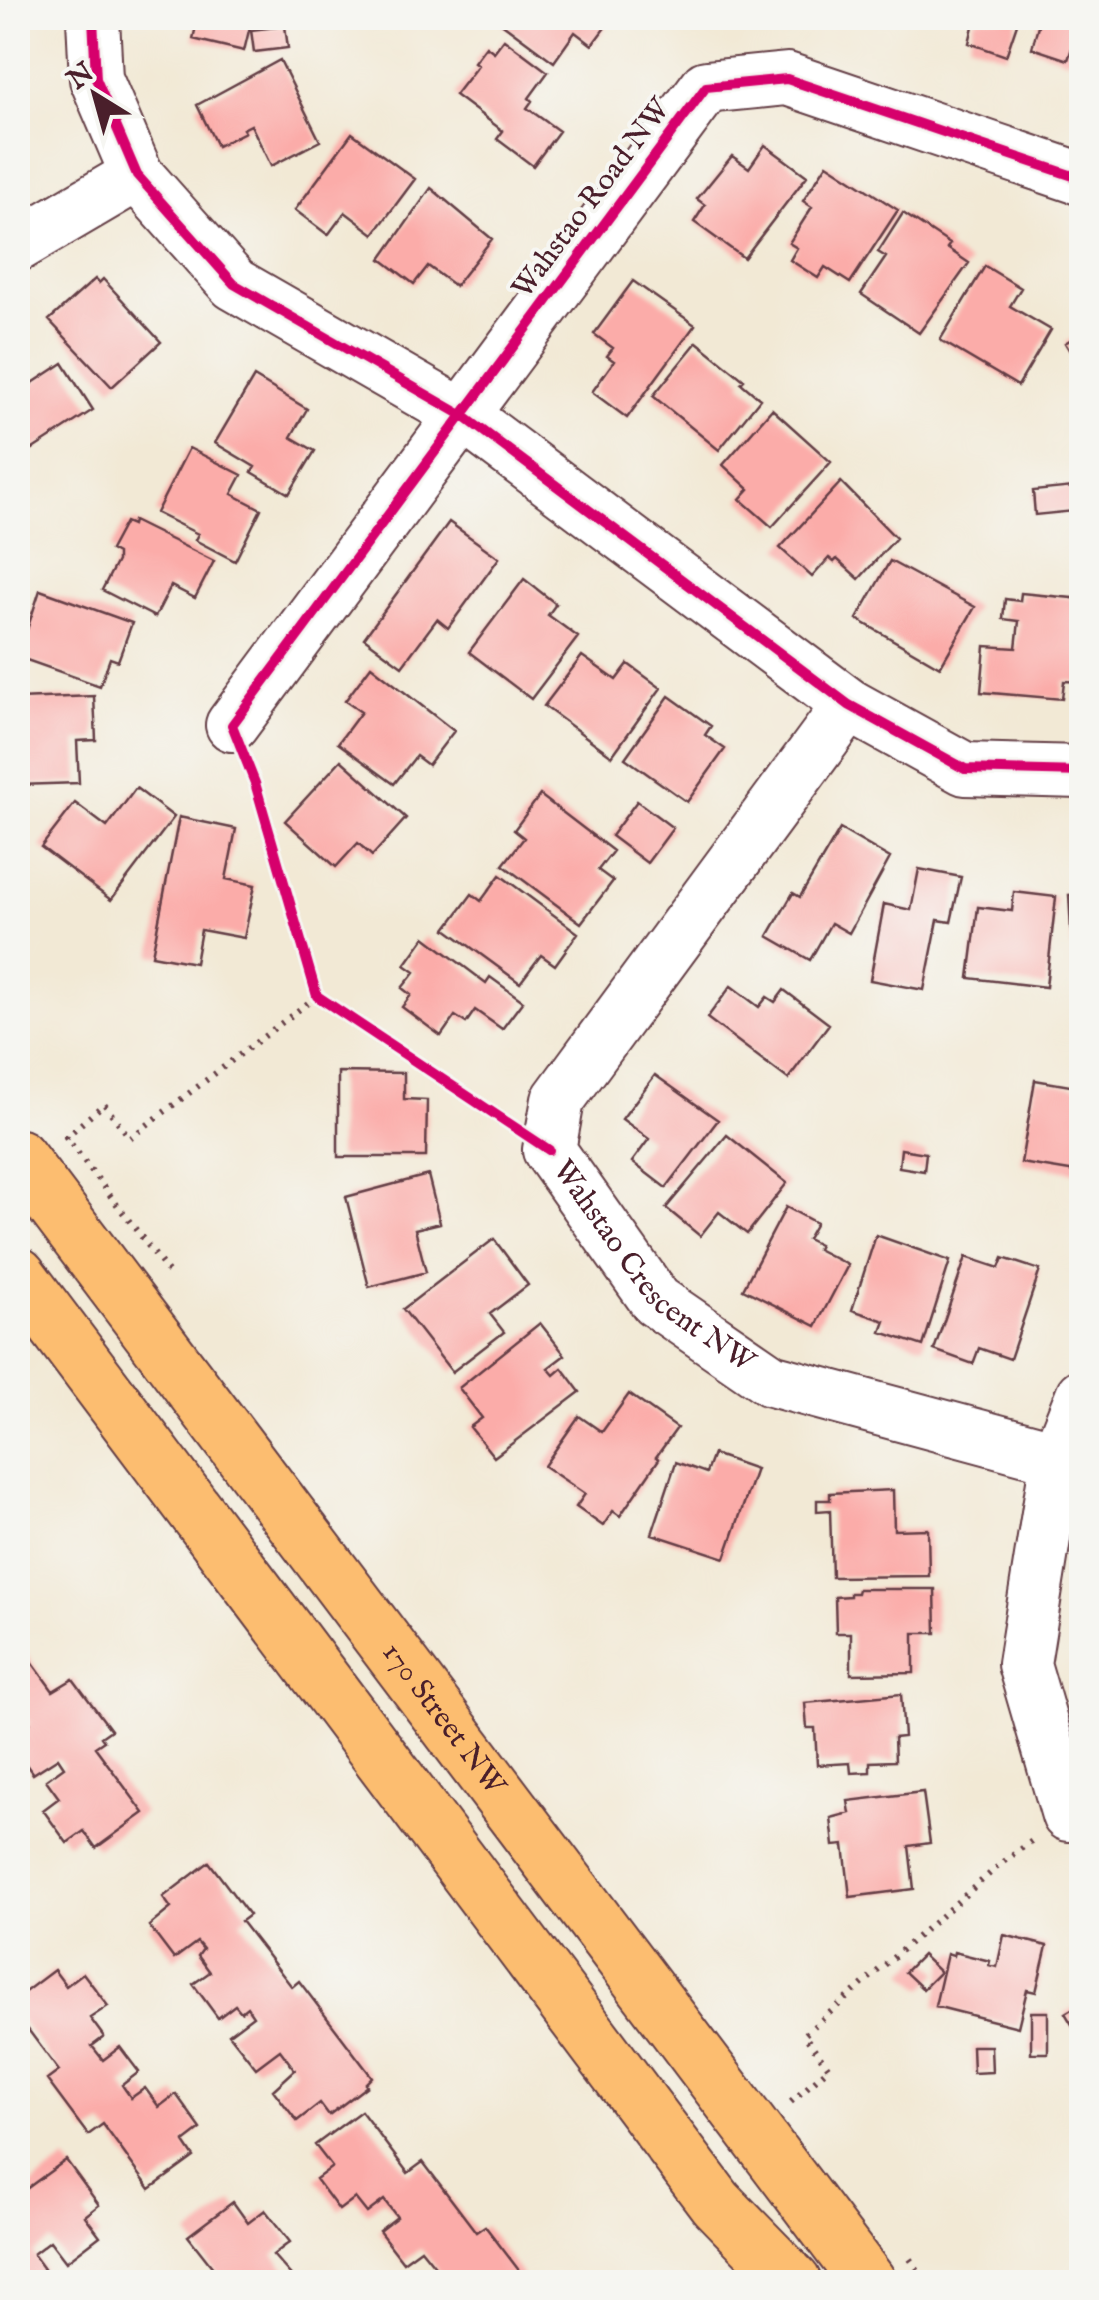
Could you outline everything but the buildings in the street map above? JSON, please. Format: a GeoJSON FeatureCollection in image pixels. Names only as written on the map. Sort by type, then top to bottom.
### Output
{"type":"FeatureCollection","features":[{"type":"Feature","properties":{"kind":"main road","name":"170 Street NW"},"geometry":{"type":"LineString","coordinates":[[18,1157],[886,2267]]}},
{"type":"Feature","properties":{"kind":"main road"},"geometry":{"type":"LineString","coordinates":[[18,1275],[716,2204],[793,2282]]}},
{"type":"Feature","properties":{"kind":"main road"},"geometry":{"type":"LineString","coordinates":[[716,2204],[749,2282]]}},
{"type":"Feature","properties":{"kind":"street"},"geometry":{"type":"LineString","coordinates":[[94,18],[96,80],[138,175],[234,284],[462,415],[849,705],[966,769],[1082,772]]}},
{"type":"Feature","properties":{"kind":"street","name":"Wahstao Road NW"},"geometry":{"type":"LineString","coordinates":[[232,725],[706,87],[786,80],[1082,178]]}},
{"type":"Feature","properties":{"kind":"street"},"geometry":{"type":"LineString","coordinates":[[18,245],[138,175]]}},
{"type":"Feature","properties":{"kind":"street","name":"Wahstao Crescent NW"},"geometry":{"type":"LineString","coordinates":[[849,705],[558,1100],[549,1150],[656,1300],[771,1380],[1057,1457]]}},
{"type":"Feature","properties":{"kind":"street"},"geometry":{"type":"LineString","coordinates":[[1068,1815],[1024,1664],[1057,1457],[1082,1395]]}},
{"type":"Feature","properties":{"kind":"path"},"geometry":{"type":"LineString","coordinates":[[312,978],[316,996],[332,1006]]}},
{"type":"Feature","properties":{"kind":"path"},"geometry":{"type":"LineString","coordinates":[[173,1279],[66,1137],[104,1104],[130,1138],[316,996]]}},
{"type":"Feature","properties":{"kind":"path"},"geometry":{"type":"LineString","coordinates":[[802,2116],[790,2101],[829,2068],[804,2035],[1002,1863],[1068,1815]]}},
{"type":"Feature","properties":{"kind":"path"},"geometry":{"type":"LineString","coordinates":[[886,2267],[927,2282]]}},
{"type":"Feature","properties":{"kind":"cycle path"},"geometry":{"type":"LineString","coordinates":[[93,18],[96,79],[137,175],[234,284],[462,415],[849,705],[965,769],[1082,772]]}},
{"type":"Feature","properties":{"kind":"cycle path"},"geometry":{"type":"LineString","coordinates":[[549,1150],[317,996],[255,783],[232,725],[706,87],[787,79],[1082,179]]}}]}
